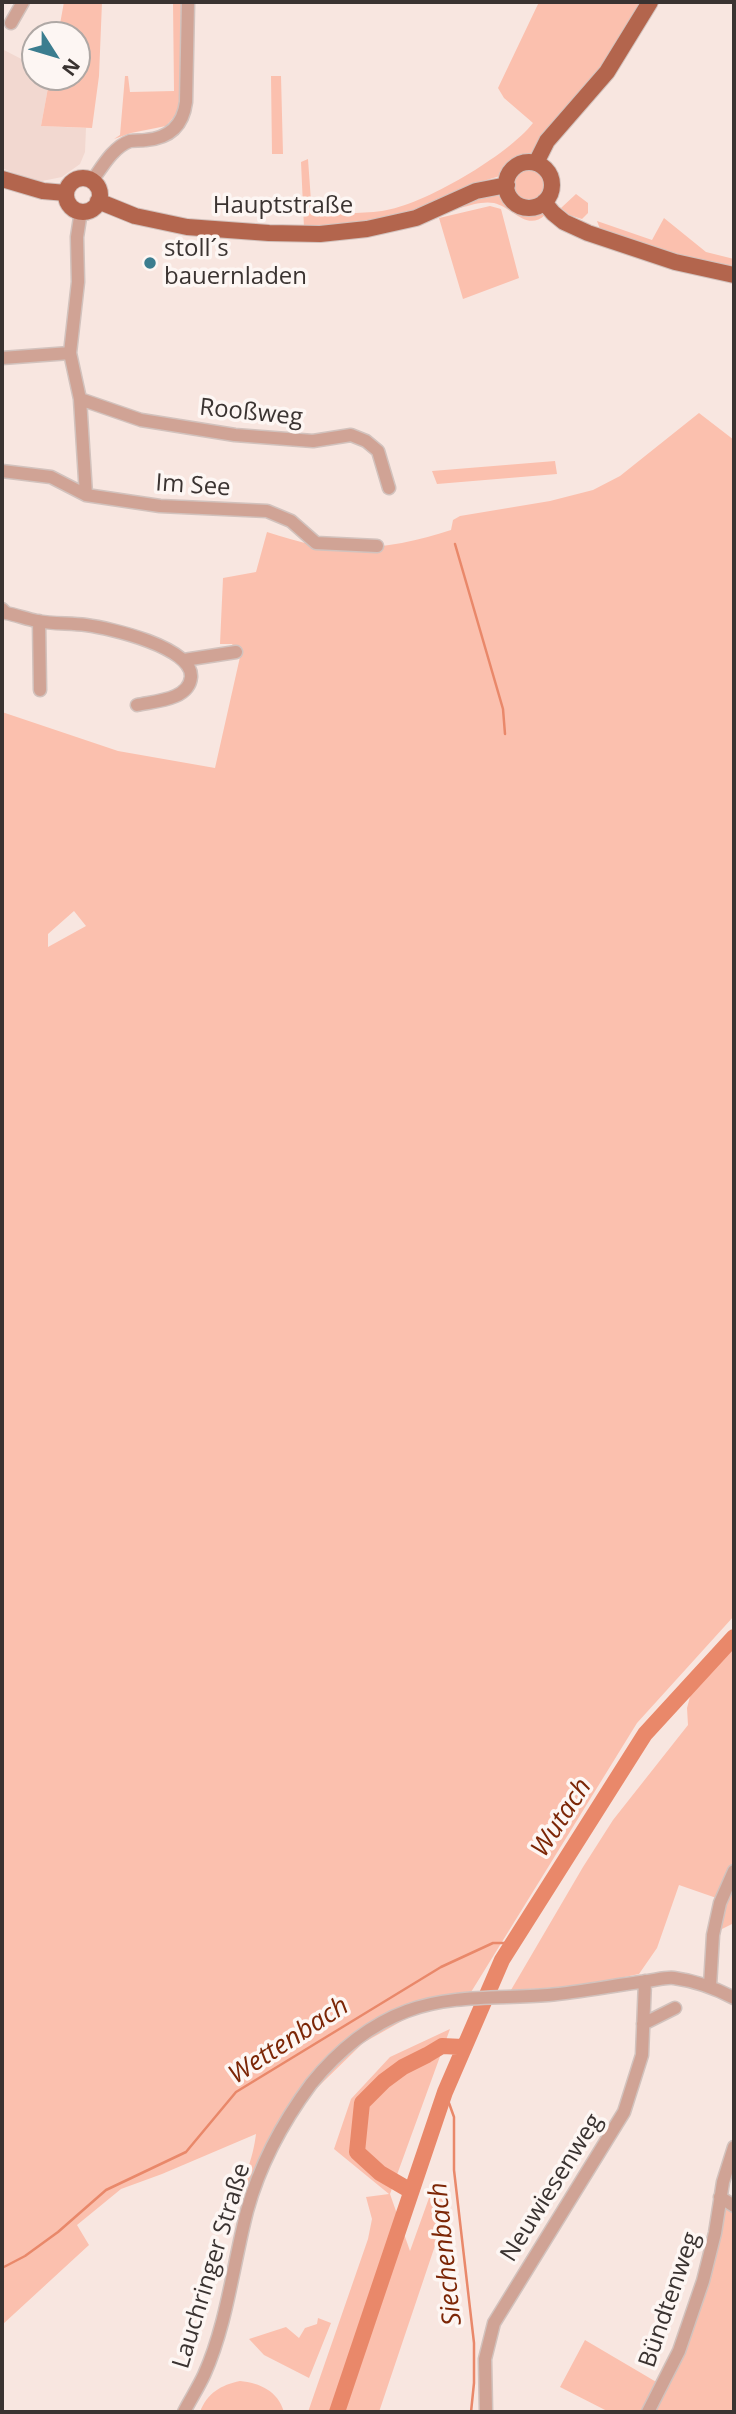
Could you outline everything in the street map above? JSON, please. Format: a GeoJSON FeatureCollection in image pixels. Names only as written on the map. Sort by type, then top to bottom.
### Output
{"type":"FeatureCollection","features":[{"type":"Feature","properties":{"kind":"main road"},"geometry":{"type":"LineString","coordinates":[[536,163],[547,141],[607,72],[650,2]]}},
{"type":"Feature","properties":{"kind":"main road"},"geometry":{"type":"LineString","coordinates":[[536,163],[546,170],[552,190],[544,202],[531,208],[516,204],[508,192],[508,178],[515,167],[536,163]]}},
{"type":"Feature","properties":{"kind":"main road"},"geometry":{"type":"LineString","coordinates":[[2,179],[43,191],[66,193]]}},
{"type":"Feature","properties":{"kind":"main road"},"geometry":{"type":"LineString","coordinates":[[77,179],[92,181],[99,192],[98,201],[91,209],[80,211],[69,204],[66,193],[69,185],[77,179]]}},
{"type":"Feature","properties":{"kind":"main road","name":"Hauptstraße"},"geometry":{"type":"LineString","coordinates":[[98,201],[135,216],[187,227],[320,234],[367,229],[416,218],[476,191],[507,185]]}},
{"type":"Feature","properties":{"kind":"main road"},"geometry":{"type":"LineString","coordinates":[[544,202],[552,213],[564,222],[588,233],[675,262],[734,275]]}},
{"type":"Feature","properties":{"kind":"street"},"geometry":{"type":"LineString","coordinates":[[11,23],[23,2]]}},
{"type":"Feature","properties":{"kind":"street"},"geometry":{"type":"LineString","coordinates":[[92,181],[113,153],[130,141],[165,136],[174,131],[184,114],[188,2]]}},
{"type":"Feature","properties":{"kind":"street"},"geometry":{"type":"LineString","coordinates":[[80,211],[77,237],[78,282],[69,353],[80,399],[86,495]]}},
{"type":"Feature","properties":{"kind":"street"},"geometry":{"type":"LineString","coordinates":[[2,358],[69,353]]}},
{"type":"Feature","properties":{"kind":"street","name":"Rooßweg"},"geometry":{"type":"LineString","coordinates":[[80,399],[141,420],[235,435],[313,441],[351,435],[366,441],[378,451],[389,488]]}},
{"type":"Feature","properties":{"kind":"street","name":"Im See"},"geometry":{"type":"LineString","coordinates":[[2,471],[51,477],[86,495],[160,506],[267,511],[291,521],[316,543],[377,546]]}},
{"type":"Feature","properties":{"kind":"street"},"geometry":{"type":"LineString","coordinates":[[2,609],[39,621],[87,625],[117,632],[160,646],[184,660],[191,674],[191,680],[185,690],[176,696],[137,705]]}},
{"type":"Feature","properties":{"kind":"street"},"geometry":{"type":"LineString","coordinates":[[39,621],[40,690]]}},
{"type":"Feature","properties":{"kind":"street"},"geometry":{"type":"LineString","coordinates":[[184,660],[236,652]]}},
{"type":"Feature","properties":{"kind":"street"},"geometry":{"type":"LineString","coordinates":[[710,1986],[713,1935],[720,1903],[734,1871]]}},
{"type":"Feature","properties":{"kind":"street"},"geometry":{"type":"LineString","coordinates":[[645,1981],[671,1978],[710,1986],[734,1998]]}},
{"type":"Feature","properties":{"kind":"street","name":"Lauchringer Straße"},"geometry":{"type":"LineString","coordinates":[[184,2412],[204,2374],[222,2323],[248,2208],[268,2153],[287,2116],[333,2059],[363,2034],[407,2011],[457,2001],[546,1995],[645,1981]]}},
{"type":"Feature","properties":{"kind":"street","name":"Neuwiesenweg"},"geometry":{"type":"LineString","coordinates":[[486,2412],[485,2359],[494,2323],[624,2112],[642,2055],[645,1981]]}},
{"type":"Feature","properties":{"kind":"street"},"geometry":{"type":"LineString","coordinates":[[643,2024],[675,2008]]}},
{"type":"Feature","properties":{"kind":"street","name":"Bündtenweg"},"geometry":{"type":"LineString","coordinates":[[648,2412],[679,2351],[703,2281],[715,2233],[723,2182],[734,2147]]}},
{"type":"Feature","properties":{"kind":"street"},"geometry":{"type":"LineString","coordinates":[[720,2197],[734,2206]]}},
{"type":"Feature","properties":{"kind":"shaded area"},"geometry":{"type":"Polygon","coordinates":[[[64,2],[102,2],[99,76],[92,128],[41,126],[47,91],[91,91],[91,21],[61,21],[64,2]]]}},
{"type":"Feature","properties":{"kind":"shaded area"},"geometry":{"type":"Polygon","coordinates":[[[173,2],[184,2],[180,110],[166,126],[114,139],[120,135],[125,76],[128,76],[130,92],[174,91],[173,2]]]}},
{"type":"Feature","properties":{"kind":"shaded area"},"geometry":{"type":"Polygon","coordinates":[[[539,2],[643,2],[594,80],[531,154],[514,163],[500,176],[480,182],[422,209],[371,221],[304,228],[301,162],[308,159],[312,215],[373,212],[400,207],[442,189],[485,163],[521,136],[533,123],[504,98],[498,88],[539,2]]]}},
{"type":"Feature","properties":{"kind":"shaded area"},"geometry":{"type":"Polygon","coordinates":[[[2,49],[21,59],[21,91],[47,91],[41,126],[86,128],[85,152],[80,164],[62,177],[42,181],[2,168],[2,49]]]}},
{"type":"Feature","properties":{"kind":"shaded area"},"geometry":{"type":"Polygon","coordinates":[[[271,76],[281,76],[283,154],[272,154],[271,76]]]}},
{"type":"Feature","properties":{"kind":"shaded area"},"geometry":{"type":"Polygon","coordinates":[[[531,166],[543,172],[549,184],[543,196],[531,202],[519,196],[513,184],[519,172],[531,166]]]}},
{"type":"Feature","properties":{"kind":"shaded area"},"geometry":{"type":"Polygon","coordinates":[[[576,194],[588,203],[588,213],[582,219],[569,215],[561,208],[576,194]]]}},
{"type":"Feature","properties":{"kind":"shaded area"},"geometry":{"type":"Polygon","coordinates":[[[497,195],[522,210],[545,215],[538,220],[526,220],[494,203],[460,208],[459,204],[478,196],[497,195]]]}},
{"type":"Feature","properties":{"kind":"shaded area"},"geometry":{"type":"Polygon","coordinates":[[[490,206],[501,209],[519,278],[463,299],[439,218],[490,206]]]}},
{"type":"Feature","properties":{"kind":"shaded area"},"geometry":{"type":"Polygon","coordinates":[[[664,218],[706,252],[734,259],[734,269],[673,255],[600,229],[597,221],[652,240],[664,218]]]}},
{"type":"Feature","properties":{"kind":"shaded area"},"geometry":{"type":"Polygon","coordinates":[[[699,413],[734,440],[734,1616],[637,1723],[468,1997],[416,2013],[363,2043],[281,2123],[245,2203],[229,2206],[222,2203],[242,2181],[253,2153],[256,2134],[121,2189],[77,2225],[89,2245],[2,2325],[2,712],[118,751],[215,768],[240,657],[232,644],[220,644],[223,578],[256,572],[267,532],[315,545],[350,548],[384,546],[451,530],[453,520],[460,516],[550,501],[593,490],[620,476],[699,413]],[[74,911],[48,934],[48,947],[86,926],[74,911]]]}},
{"type":"Feature","properties":{"kind":"shaded area"},"geometry":{"type":"Polygon","coordinates":[[[555,461],[557,474],[437,484],[432,471],[555,461]]]}},
{"type":"Feature","properties":{"kind":"shaded area"},"geometry":{"type":"Polygon","coordinates":[[[734,1647],[734,1923],[716,1932],[725,1901],[679,1885],[657,1948],[639,1974],[581,1986],[511,1990],[613,1820],[688,1725],[687,1708],[691,1693],[734,1647]]]}},
{"type":"Feature","properties":{"kind":"shaded area"},"geometry":{"type":"Polygon","coordinates":[[[450,2029],[390,2194],[410,2251],[429,2198],[436,2196],[440,2189],[447,2194],[448,2207],[379,2412],[308,2412],[368,2239],[372,2219],[366,2197],[389,2194],[334,2149],[351,2099],[390,2057],[450,2029]]]}},
{"type":"Feature","properties":{"kind":"shaded area"},"geometry":{"type":"Polygon","coordinates":[[[724,2206],[734,2211],[734,2412],[653,2412],[724,2206]]]}},
{"type":"Feature","properties":{"kind":"shaded area"},"geometry":{"type":"Polygon","coordinates":[[[318,2318],[331,2323],[309,2378],[264,2355],[249,2339],[286,2327],[299,2338],[305,2328],[317,2324],[318,2318]]]}},
{"type":"Feature","properties":{"kind":"shaded area"},"geometry":{"type":"Polygon","coordinates":[[[585,2340],[658,2383],[642,2412],[609,2412],[560,2387],[585,2340]]]}},
{"type":"Feature","properties":{"kind":"shaded area"},"geometry":{"type":"Polygon","coordinates":[[[240,2381],[273,2393],[284,2412],[200,2412],[216,2391],[240,2381]]]}},
{"type":"Feature","properties":{"kind":"waterway"},"geometry":{"type":"LineString","coordinates":[[455,544],[503,709],[505,734]]}},
{"type":"Feature","properties":{"kind":"waterway","name":"Wutach"},"geometry":{"type":"LineString","coordinates":[[337,2412],[445,2092],[502,1960],[645,1734],[734,1637]]}},
{"type":"Feature","properties":{"kind":"waterway","name":"Wettenbach"},"geometry":{"type":"LineString","coordinates":[[2,2268],[25,2256],[58,2232],[106,2190],[186,2152],[236,2092],[441,1967],[493,1943],[511,1943]]}},
{"type":"Feature","properties":{"kind":"waterway","name":"Wutach"},"geometry":{"type":"LineString","coordinates":[[411,2191],[380,2173],[357,2152],[362,2103],[403,2067],[442,2046],[463,2047]]}},
{"type":"Feature","properties":{"kind":"waterway","name":"Siechenbach"},"geometry":{"type":"LineString","coordinates":[[445,2092],[454,2117],[454,2170],[474,2343],[471,2412]]}},
{"type":"Feature","properties":{"kind":"place","name":"stoll´s bauernladen"},"geometry":{"type":"Point","coordinates":[150,263]}}]}
